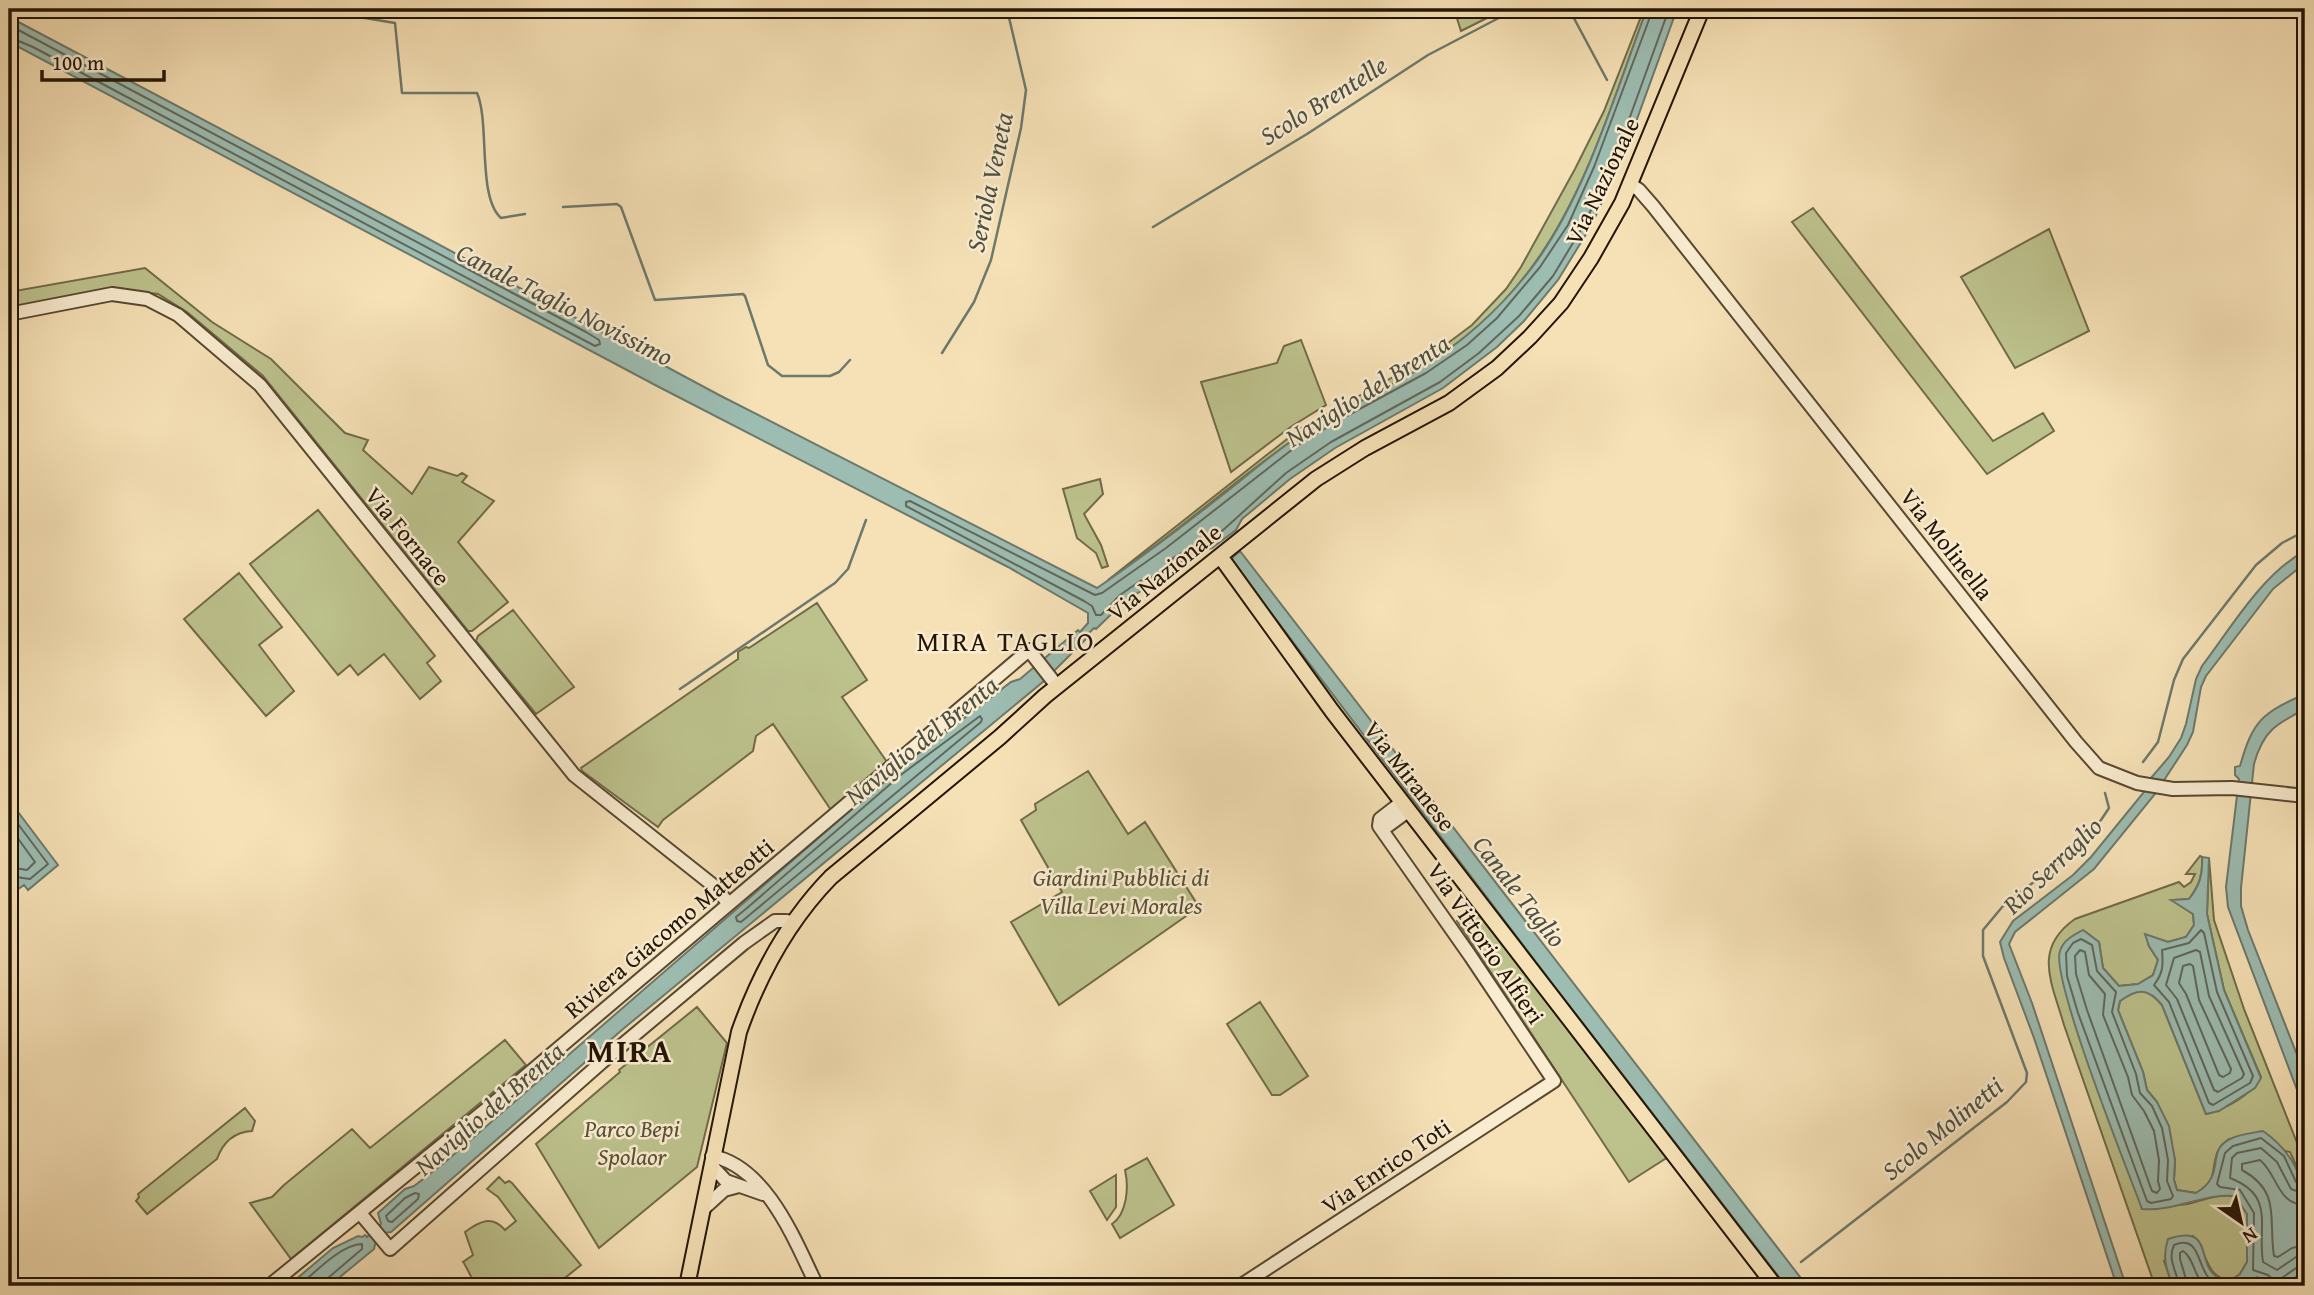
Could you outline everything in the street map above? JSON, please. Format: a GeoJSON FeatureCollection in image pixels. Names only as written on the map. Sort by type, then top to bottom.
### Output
{"type":"FeatureCollection","features":[{"type":"Feature","properties":{"kind":"main road","name":"Via Nazionale"},"geometry":{"type":"LineString","coordinates":[[687,1286],[711,1160],[743,1020],[752,995],[807,903],[831,877],[1000,737],[1053,681],[1329,470],[1448,403],[1514,353],[1546,321],[1576,283],[1612,223],[1702,9]]}},
{"type":"Feature","properties":{"kind":"main road","name":"Via Miranese"},"geometry":{"type":"LineString","coordinates":[[1221,554],[1332,711],[1775,1286]]}},
{"type":"Feature","properties":{"kind":"street","name":"Via Molinella"},"geometry":{"type":"LineString","coordinates":[[1630,184],[1653,206],[2087,755],[2106,772],[2137,783],[2173,789],[2232,788],[2305,796]]}},
{"type":"Feature","properties":{"kind":"street","name":"Via Fornace"},"geometry":{"type":"LineString","coordinates":[[9,314],[112,294],[147,299],[178,315],[260,385],[574,775],[714,886],[729,904]]}},
{"type":"Feature","properties":{"kind":"street","name":"Riviera Giacomo Matteotti"},"geometry":{"type":"LineString","coordinates":[[269,1286],[364,1218],[1029,650],[1053,681]]}},
{"type":"Feature","properties":{"kind":"street","name":"Via Vittorio Alfieri"},"geometry":{"type":"LineString","coordinates":[[1405,806],[1382,830],[1554,1080]]}},
{"type":"Feature","properties":{"kind":"street"},"geometry":{"type":"LineString","coordinates":[[364,1218],[390,1249],[744,943],[775,921],[793,923]]}},
{"type":"Feature","properties":{"kind":"street","name":"Via Enrico Toti"},"geometry":{"type":"LineString","coordinates":[[1240,1286],[1554,1080]]}},
{"type":"Feature","properties":{"kind":"street"},"geometry":{"type":"LineString","coordinates":[[711,1160],[726,1181],[770,1197]]}},
{"type":"Feature","properties":{"kind":"street"},"geometry":{"type":"LineString","coordinates":[[711,1160],[738,1167],[761,1186],[770,1197],[817,1286]]}},
{"type":"Feature","properties":{"kind":"street"},"geometry":{"type":"LineString","coordinates":[[702,1210],[724,1190],[741,1186]]}},
{"type":"Feature","properties":{"kind":"green space"},"geometry":{"type":"Polygon","coordinates":[[[1454,9],[1505,9],[1461,31],[1454,9]]]}},
{"type":"Feature","properties":{"kind":"green space"},"geometry":{"type":"Polygon","coordinates":[[[1644,9],[1647,9],[1611,108],[1570,206],[1534,264],[1497,308],[1469,334],[1438,357],[1293,440],[1108,580],[1301,428],[1440,349],[1472,325],[1506,289],[1575,169],[1604,111],[1644,9]]]}},
{"type":"Feature","properties":{"kind":"green space"},"geometry":{"type":"Polygon","coordinates":[[[1813,208],[1993,441],[2043,413],[2054,431],[1987,474],[1792,222],[1813,208]]]}},
{"type":"Feature","properties":{"kind":"green space"},"geometry":{"type":"Polygon","coordinates":[[[2049,229],[2089,331],[2015,368],[1961,277],[2049,229]]]}},
{"type":"Feature","properties":{"kind":"green space"},"geometry":{"type":"Polygon","coordinates":[[[145,268],[212,322],[271,359],[345,433],[368,440],[363,450],[412,494],[429,467],[457,476],[462,473],[467,476],[462,482],[494,501],[458,542],[508,602],[472,631],[468,631],[263,376],[187,312],[158,294],[128,290],[96,291],[9,310],[9,292],[145,268]]]}},
{"type":"Feature","properties":{"kind":"green space"},"geometry":{"type":"Polygon","coordinates":[[[1301,340],[1326,405],[1292,426],[1231,472],[1201,382],[1277,363],[1284,346],[1301,340]]]}},
{"type":"Feature","properties":{"kind":"green space"},"geometry":{"type":"Polygon","coordinates":[[[1100,479],[1103,494],[1084,514],[1101,545],[1108,566],[1102,568],[1096,553],[1077,538],[1063,489],[1100,479]]]}},
{"type":"Feature","properties":{"kind":"green space"},"geometry":{"type":"Polygon","coordinates":[[[318,510],[435,656],[427,663],[441,681],[420,699],[384,654],[358,675],[350,665],[338,675],[250,564],[318,510]]]}},
{"type":"Feature","properties":{"kind":"green space"},"geometry":{"type":"Polygon","coordinates":[[[239,573],[282,627],[259,645],[294,691],[266,716],[184,619],[239,573]]]}},
{"type":"Feature","properties":{"kind":"green space"},"geometry":{"type":"Polygon","coordinates":[[[817,603],[867,680],[842,697],[887,762],[831,810],[773,724],[756,736],[753,751],[663,820],[658,827],[582,771],[581,768],[738,659],[738,652],[749,648],[817,603]]]}},
{"type":"Feature","properties":{"kind":"green space"},"geometry":{"type":"Polygon","coordinates":[[[513,610],[574,687],[536,714],[476,641],[478,636],[513,610]]]}},
{"type":"Feature","properties":{"kind":"green space","name":"Giardini Pubblici di Villa Levi Morales"},"geometry":{"type":"Polygon","coordinates":[[[1088,771],[1128,834],[1145,822],[1199,907],[1059,1005],[1011,922],[1062,892],[1021,820],[1036,810],[1035,804],[1088,771]]]}},
{"type":"Feature","properties":{"kind":"green space"},"geometry":{"type":"Polygon","coordinates":[[[2200,856],[2202,869],[2196,889],[2189,899],[2173,900],[2193,914],[2194,925],[2186,937],[2168,942],[2146,935],[2158,960],[2153,975],[2138,984],[2119,986],[2103,968],[2099,942],[2087,933],[2142,1209],[2188,1204],[2220,1195],[2235,1196],[2247,1214],[2247,1262],[2240,1274],[2230,1281],[2215,1274],[2193,1236],[2164,1261],[2173,1286],[2155,1286],[2064,1025],[2051,981],[2049,955],[2053,942],[2075,919],[2179,882],[2184,887],[2191,882],[2195,874],[2186,874],[2200,856]]]}},
{"type":"Feature","properties":{"kind":"green space"},"geometry":{"type":"Polygon","coordinates":[[[2209,858],[2214,920],[2244,1009],[2305,1163],[2305,1185],[2290,1152],[2229,1139],[2217,1153],[2213,1176],[2208,1184],[2196,1193],[2177,1190],[2174,1180],[2175,1160],[2157,1102],[2147,1090],[2143,1072],[2118,1010],[2120,1001],[2142,991],[2152,995],[2162,1005],[2206,1114],[2222,1109],[2257,1084],[2261,1077],[2224,990],[2207,914],[2209,858]]]}},
{"type":"Feature","properties":{"kind":"green space"},"geometry":{"type":"Polygon","coordinates":[[[1475,909],[1668,1157],[1629,1182],[1457,921],[1475,909]]]}},
{"type":"Feature","properties":{"kind":"green space"},"geometry":{"type":"Polygon","coordinates":[[[1260,1002],[1308,1076],[1280,1095],[1272,1095],[1227,1024],[1260,1002]]]}},
{"type":"Feature","properties":{"kind":"green space","name":"Parco Bepi Spolaor"},"geometry":{"type":"Polygon","coordinates":[[[697,1007],[727,1043],[697,1167],[599,1248],[536,1144],[620,1072],[619,1070],[697,1007]]]}},
{"type":"Feature","properties":{"kind":"green space"},"geometry":{"type":"Polygon","coordinates":[[[505,1040],[526,1065],[291,1259],[250,1203],[272,1197],[352,1129],[370,1148],[505,1040]]]}},
{"type":"Feature","properties":{"kind":"green space"},"geometry":{"type":"Polygon","coordinates":[[[245,1108],[255,1121],[252,1131],[240,1133],[230,1139],[217,1159],[147,1214],[136,1201],[138,1194],[245,1108]]]}},
{"type":"Feature","properties":{"kind":"green space"},"geometry":{"type":"Polygon","coordinates":[[[1147,1158],[1174,1205],[1120,1238],[1112,1224],[1121,1214],[1126,1200],[1125,1170],[1147,1158]]]}},
{"type":"Feature","properties":{"kind":"green space"},"geometry":{"type":"Polygon","coordinates":[[[1116,1175],[1116,1207],[1107,1220],[1090,1191],[1116,1175]]]}},
{"type":"Feature","properties":{"kind":"green space"},"geometry":{"type":"Polygon","coordinates":[[[499,1177],[505,1183],[512,1183],[581,1265],[555,1286],[476,1286],[463,1262],[473,1255],[465,1232],[486,1221],[495,1222],[505,1230],[516,1221],[498,1197],[487,1189],[499,1177]]]}},
{"type":"Feature","properties":{"kind":"water"},"geometry":{"type":"Polygon","coordinates":[[[1647,9],[1677,9],[1625,152],[1591,226],[1558,280],[1524,321],[1497,347],[1443,388],[1335,448],[1290,479],[1242,519],[1236,530],[1212,548],[1194,553],[1176,565],[1178,568],[1125,601],[1094,628],[1055,670],[1044,677],[1044,681],[623,1029],[391,1232],[379,1237],[374,1249],[329,1286],[288,1286],[333,1248],[358,1236],[367,1237],[381,1224],[378,1213],[405,1189],[414,1186],[444,1163],[898,769],[1011,682],[1020,679],[1078,630],[1080,632],[1088,623],[1088,613],[1008,567],[657,386],[9,42],[9,17],[719,395],[1097,588],[1178,530],[1296,438],[1437,358],[1482,322],[1509,295],[1553,237],[1585,175],[1647,9]]]}},
{"type":"Feature","properties":{"kind":"water"},"geometry":{"type":"Polygon","coordinates":[[[1240,551],[1807,1286],[1786,1286],[1555,987],[1233,563],[1232,558],[1240,551]]]}},
{"type":"Feature","properties":{"kind":"water"},"geometry":{"type":"Polygon","coordinates":[[[2305,551],[2305,563],[2273,589],[2206,676],[2201,687],[2193,732],[2155,794],[2094,869],[2015,932],[2009,944],[2032,1003],[2126,1286],[2117,1286],[2000,942],[2013,921],[2073,875],[2091,857],[2144,792],[2150,779],[2181,738],[2196,679],[2202,666],[2261,587],[2289,561],[2305,551]]]}},
{"type":"Feature","properties":{"kind":"water"},"geometry":{"type":"Polygon","coordinates":[[[2305,694],[2305,709],[2286,719],[2266,736],[2254,764],[2241,906],[2305,1075],[2305,1111],[2228,907],[2226,887],[2239,779],[2235,775],[2235,767],[2240,766],[2250,738],[2261,720],[2305,694]]]}},
{"type":"Feature","properties":{"kind":"water"},"geometry":{"type":"Polygon","coordinates":[[[9,800],[58,865],[28,890],[24,885],[17,890],[9,880],[9,800]]]}},
{"type":"Feature","properties":{"kind":"water"},"geometry":{"type":"Polygon","coordinates":[[[2202,857],[2209,858],[2207,914],[2224,990],[2261,1078],[2255,1088],[2219,1111],[2206,1114],[2162,1005],[2152,995],[2138,992],[2120,1001],[2118,1010],[2143,1072],[2147,1090],[2157,1102],[2169,1126],[2177,1190],[2196,1193],[2205,1186],[2214,1171],[2218,1150],[2230,1139],[2238,1136],[2263,1131],[2291,1159],[2303,1191],[2305,1266],[2293,1279],[2278,1285],[2266,1286],[2266,1282],[2257,1277],[2237,1286],[2173,1286],[2166,1263],[2166,1245],[2168,1239],[2183,1236],[2199,1241],[2207,1264],[2219,1278],[2230,1281],[2240,1274],[2247,1262],[2247,1214],[2235,1196],[2212,1197],[2166,1208],[2142,1209],[2078,1034],[2060,968],[2061,947],[2069,938],[2083,930],[2099,942],[2103,968],[2119,986],[2138,984],[2153,975],[2158,960],[2145,934],[2168,942],[2186,937],[2194,925],[2193,914],[2171,900],[2189,899],[2193,894],[2200,879],[2202,857]]]}},
{"type":"Feature","properties":{"kind":"waterway","name":"Scolo Brentelle"},"geometry":{"type":"LineString","coordinates":[[311,9],[395,23],[402,93],[477,93],[483,122],[486,177],[494,208],[501,218],[525,214]]}},
{"type":"Feature","properties":{"kind":"waterway","name":"Seriola Veneta"},"geometry":{"type":"LineString","coordinates":[[942,353],[974,302],[991,260],[1021,128],[1026,90],[1007,9]]}},
{"type":"Feature","properties":{"kind":"waterway","name":"Scolo Brentelle"},"geometry":{"type":"LineString","coordinates":[[1153,227],[1307,134],[1428,55],[1516,9]]}},
{"type":"Feature","properties":{"kind":"waterway","name":"Scolo Brentelle"},"geometry":{"type":"LineString","coordinates":[[1569,9],[1607,80]]}},
{"type":"Feature","properties":{"kind":"waterway","name":"Scolo Brentelle"},"geometry":{"type":"LineString","coordinates":[[563,207],[617,204],[621,207],[655,300],[743,294],[768,365],[782,376],[830,376],[839,372],[850,360]]}},
{"type":"Feature","properties":{"kind":"waterway","name":"Seriola Veneta"},"geometry":{"type":"LineString","coordinates":[[680,689],[835,583],[848,569],[866,520]]}},
{"type":"Feature","properties":{"kind":"waterway"},"geometry":{"type":"LineString","coordinates":[[2143,762],[2158,742],[2174,680],[2183,659],[2256,565],[2282,543],[2305,531]]}},
{"type":"Feature","properties":{"kind":"waterway","name":"Scolo Molinetti"},"geometry":{"type":"LineString","coordinates":[[1801,1262],[2007,1102],[2026,1082],[2027,1073],[1983,956],[1983,930],[2003,906],[2062,860],[2101,820],[2109,808],[2105,793]]}},
{"type":"Feature","properties":{"kind":"district","name":"MIRA TAGLIO"},"geometry":{"type":"Point","coordinates":[1006,640]}},
{"type":"Feature","properties":{"kind":"district","name":"MIRA"},"geometry":{"type":"Point","coordinates":[630,1050]}},
{"type":"Feature","properties":{"kind":"water label","name":"Canale Taglio Novissimo"},"geometry":{"type":"Point","coordinates":[565,304]}},
{"type":"Feature","properties":{"kind":"water label","name":"Naviglio del Brenta"},"geometry":{"type":"Point","coordinates":[1367,390]}},
{"type":"Feature","properties":{"kind":"water label","name":"Naviglio del Brenta"},"geometry":{"type":"Point","coordinates":[921,740]}},
{"type":"Feature","properties":{"kind":"water label","name":"Rio Serraglio"},"geometry":{"type":"Point","coordinates":[2052,865]}},
{"type":"Feature","properties":{"kind":"water label","name":"Canale Taglio"},"geometry":{"type":"Point","coordinates":[1520,891]}},
{"type":"Feature","properties":{"kind":"water label","name":"Naviglio del Brenta"},"geometry":{"type":"Point","coordinates":[489,1108]}}]}
